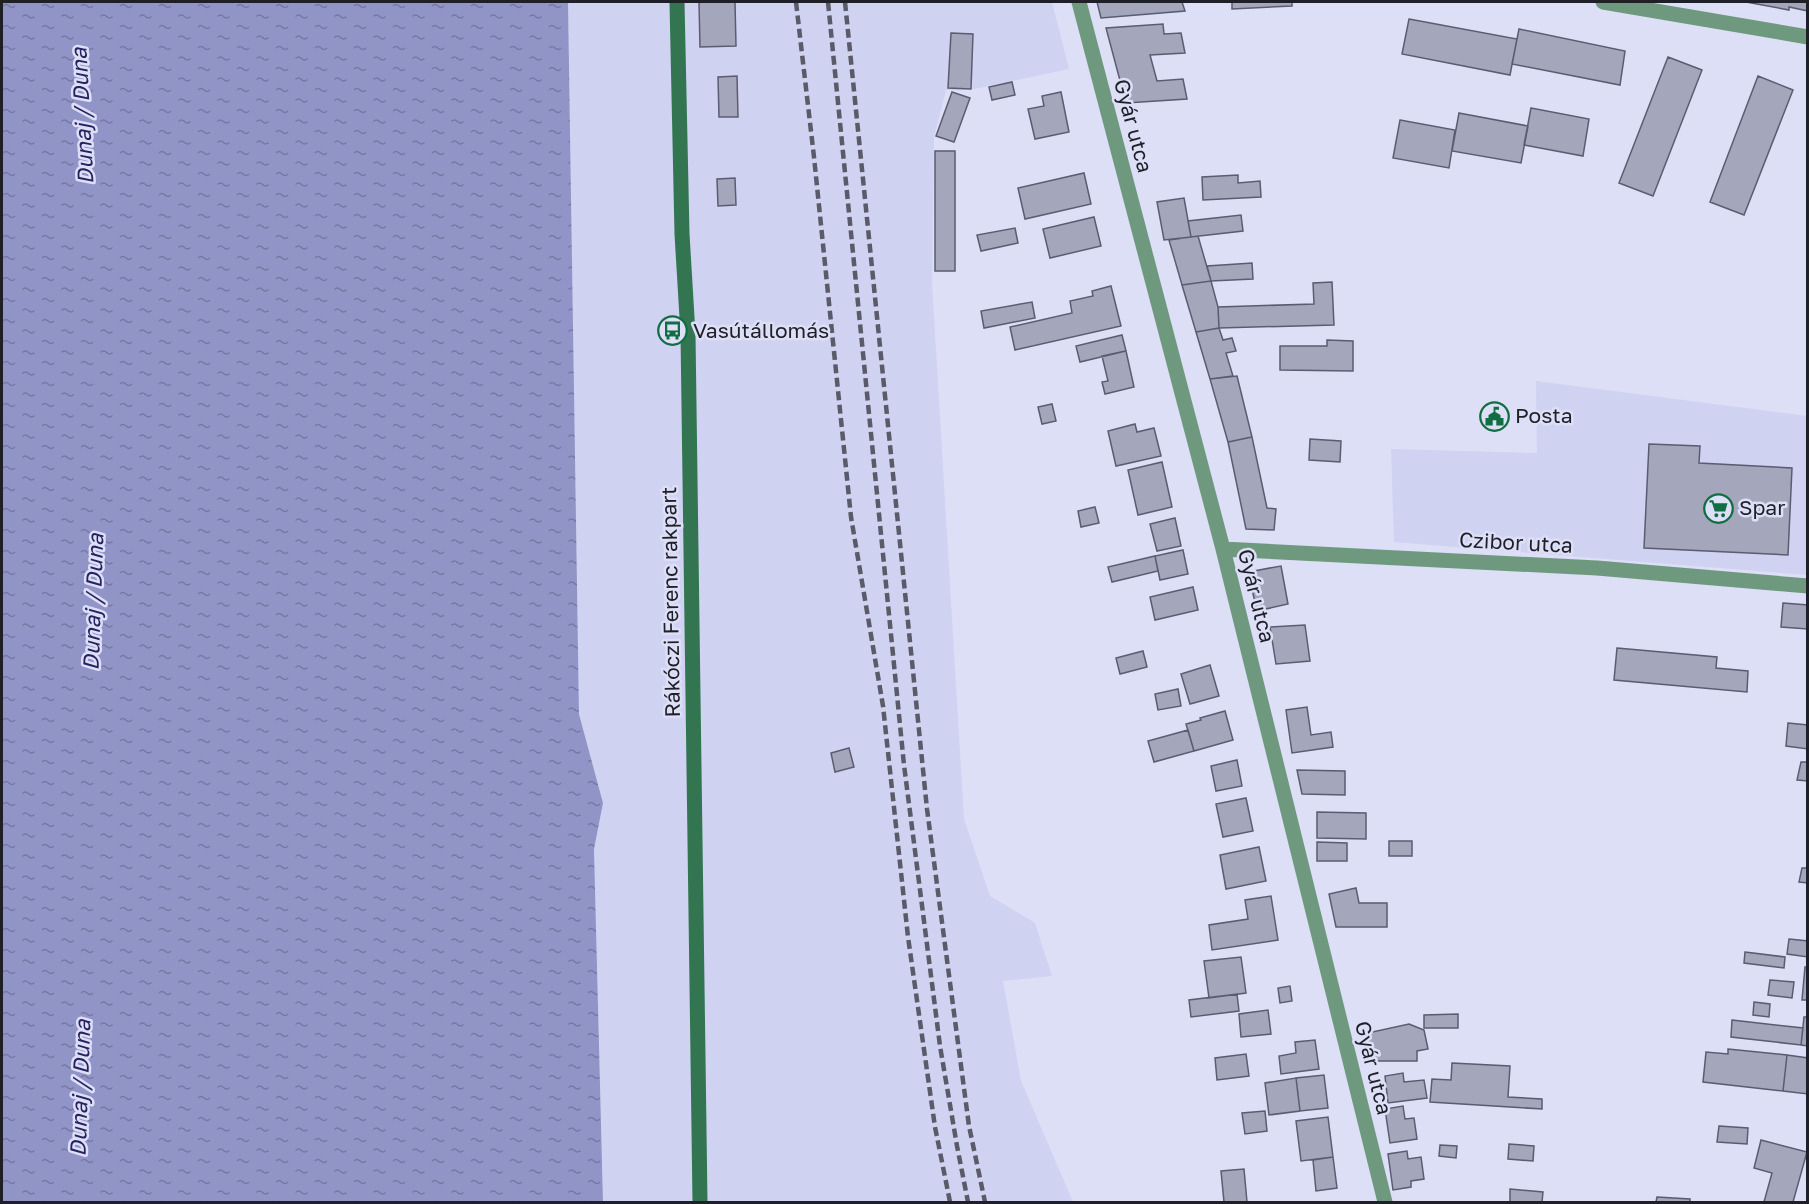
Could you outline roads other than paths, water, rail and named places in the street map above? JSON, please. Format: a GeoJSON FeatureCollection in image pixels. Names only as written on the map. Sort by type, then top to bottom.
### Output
{"type":"FeatureCollection","features":[{"type":"Feature","properties":{"kind":"street","name":"Rákóczi Ferenc rakpart"},"geometry":{"type":"LineString","coordinates":[[676,2],[682,234],[688,334],[700,1203]]}},
{"type":"Feature","properties":{"kind":"street","name":"Gyár utca"},"geometry":{"type":"LineString","coordinates":[[1079,2],[1223,549],[1385,1203]]}},
{"type":"Feature","properties":{"kind":"street"},"geometry":{"type":"LineString","coordinates":[[1610,2],[1808,36]]}},
{"type":"Feature","properties":{"kind":"street","name":"Czibor utca"},"geometry":{"type":"LineString","coordinates":[[1223,549],[1597,568],[1808,586]]}},
{"type":"Feature","properties":{"kind":"water","name":"Dunaj / Duna"},"geometry":{"type":"Polygon","coordinates":[[[2,2],[568,2],[579,714],[603,803],[594,849],[603,1202],[2,1202],[2,2]]]}},
{"type":"Feature","properties":{"kind":"railway"},"geometry":{"type":"LineString","coordinates":[[796,2],[851,517],[883,706],[908,937],[935,1127],[950,1202]]}},
{"type":"Feature","properties":{"kind":"railway"},"geometry":{"type":"LineString","coordinates":[[828,2],[904,765],[940,1046],[968,1202]]}},
{"type":"Feature","properties":{"kind":"railway"},"geometry":{"type":"LineString","coordinates":[[845,2],[927,809],[969,1126],[985,1202]]}},
{"type":"Feature","properties":{"kind":"place","name":"Vasútállomás"},"geometry":{"type":"Point","coordinates":[672,331]}},
{"type":"Feature","properties":{"kind":"place","name":"Posta"},"geometry":{"type":"Point","coordinates":[1494,416]}},
{"type":"Feature","properties":{"kind":"place","name":"Spar"},"geometry":{"type":"Point","coordinates":[1718,508]}}]}
